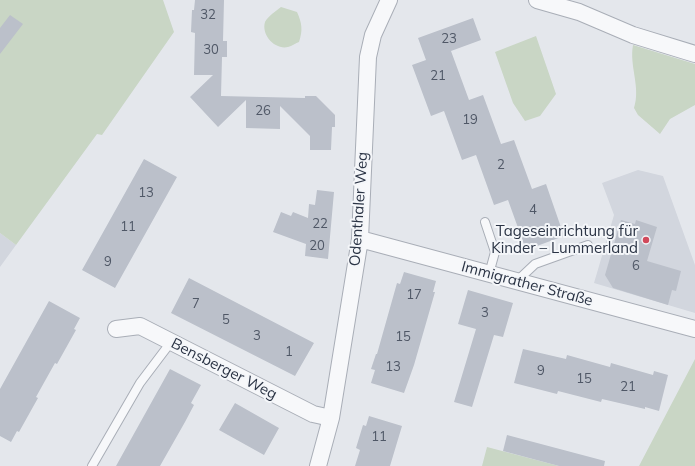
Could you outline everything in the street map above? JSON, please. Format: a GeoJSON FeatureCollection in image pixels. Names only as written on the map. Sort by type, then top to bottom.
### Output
{"type":"FeatureCollection","features":[{"type":"Feature","properties":{"kind":"street","name":"Odenthaler Weg"},"geometry":{"type":"LineString","coordinates":[[318,466],[331,418],[360,239],[368,57],[377,24],[389,0]]}},
{"type":"Feature","properties":{"kind":"street"},"geometry":{"type":"LineString","coordinates":[[537,0],[579,12],[633,35],[695,54]]}},
{"type":"Feature","properties":{"kind":"street","name":"Immigrather Straße"},"geometry":{"type":"LineString","coordinates":[[360,239],[695,329]]}},
{"type":"Feature","properties":{"kind":"street","name":"Bensberger Weg"},"geometry":{"type":"LineString","coordinates":[[116,329],[140,326],[313,414],[331,418]]}},
{"type":"Feature","properties":{"kind":"lane"},"geometry":{"type":"LineString","coordinates":[[485,222],[494,252],[489,274]]}},
{"type":"Feature","properties":{"kind":"lane"},"geometry":{"type":"LineString","coordinates":[[517,281],[535,264],[588,244]]}},
{"type":"Feature","properties":{"kind":"lane"},"geometry":{"type":"LineString","coordinates":[[92,466],[140,382],[170,342]]}},
{"type":"Feature","properties":{"kind":"shaded area","name":"Tageseinrichtung für Kinder – Lummerland"},"geometry":{"type":"Polygon","coordinates":[[[638,170],[663,176],[695,265],[695,313],[594,283],[614,215],[602,183],[638,170]]]}},
{"type":"Feature","properties":{"kind":"shaded area"},"geometry":{"type":"Polygon","coordinates":[[[0,233],[16,245],[0,267],[0,233]]]}},
{"type":"Feature","properties":{"kind":"green space"},"geometry":{"type":"Polygon","coordinates":[[[0,0],[163,0],[174,32],[102,135],[97,134],[16,245],[0,233],[0,0]]]}},
{"type":"Feature","properties":{"kind":"green space"},"geometry":{"type":"Polygon","coordinates":[[[281,7],[297,12],[301,23],[299,42],[288,47],[274,44],[267,36],[264,27],[266,20],[281,7]]]}},
{"type":"Feature","properties":{"kind":"green space"},"geometry":{"type":"Polygon","coordinates":[[[536,36],[556,94],[540,116],[525,121],[513,103],[495,52],[536,36]]]}},
{"type":"Feature","properties":{"kind":"green space"},"geometry":{"type":"Polygon","coordinates":[[[633,45],[695,64],[695,105],[670,119],[660,134],[638,115],[634,108],[636,100],[636,84],[632,61],[633,45]]]}},
{"type":"Feature","properties":{"kind":"green space"},"geometry":{"type":"Polygon","coordinates":[[[695,359],[695,466],[639,466],[695,359]]]}},
{"type":"Feature","properties":{"kind":"green space"},"geometry":{"type":"Polygon","coordinates":[[[487,447],[559,466],[482,466],[487,447]]]}},
{"type":"Feature","properties":{"kind":"building"},"geometry":{"type":"Polygon","coordinates":[[[195,0],[224,0],[223,41],[227,41],[227,57],[222,57],[221,96],[305,98],[305,96],[316,96],[335,115],[335,127],[332,127],[331,150],[310,150],[310,136],[280,106],[280,129],[246,128],[246,100],[218,127],[190,97],[213,75],[194,75],[195,33],[191,32],[192,10],[194,10],[195,0]]]}},
{"type":"Feature","properties":{"kind":"building"},"geometry":{"type":"Polygon","coordinates":[[[10,15],[23,24],[0,54],[0,28],[10,15]]]}},
{"type":"Feature","properties":{"kind":"building"},"geometry":{"type":"Polygon","coordinates":[[[473,18],[481,40],[451,51],[469,100],[483,95],[501,144],[514,140],[532,189],[546,184],[564,236],[526,250],[508,200],[494,205],[476,155],[462,160],[444,111],[431,116],[412,65],[426,60],[418,38],[473,18]]]}},
{"type":"Feature","properties":{"kind":"building"},"geometry":{"type":"Polygon","coordinates":[[[144,159],[177,177],[115,288],[82,270],[144,159]]]}},
{"type":"Feature","properties":{"kind":"building"},"geometry":{"type":"Polygon","coordinates":[[[317,190],[334,192],[328,259],[305,256],[306,244],[273,232],[281,212],[291,216],[293,212],[308,218],[309,204],[315,205],[317,190]]]}},
{"type":"Feature","properties":{"kind":"building"},"geometry":{"type":"Polygon","coordinates":[[[621,220],[635,224],[636,220],[657,227],[647,261],[681,271],[676,291],[672,290],[668,305],[613,288],[605,275],[621,220]]]}},
{"type":"Feature","properties":{"kind":"building"},"geometry":{"type":"Polygon","coordinates":[[[404,272],[436,281],[433,292],[435,292],[414,365],[404,393],[371,383],[375,370],[371,369],[377,354],[397,283],[400,284],[404,272]]]}},
{"type":"Feature","properties":{"kind":"building"},"geometry":{"type":"Polygon","coordinates":[[[189,278],[314,343],[295,376],[171,313],[189,278]]]}},
{"type":"Feature","properties":{"kind":"building"},"geometry":{"type":"Polygon","coordinates":[[[468,290],[513,303],[503,337],[494,335],[472,407],[454,402],[476,329],[458,324],[468,290]]]}},
{"type":"Feature","properties":{"kind":"building"},"geometry":{"type":"Polygon","coordinates":[[[49,301],[80,318],[74,329],[76,330],[36,397],[38,398],[19,432],[17,431],[11,442],[0,436],[0,389],[49,301]]]}},
{"type":"Feature","properties":{"kind":"building"},"geometry":{"type":"Polygon","coordinates":[[[523,349],[566,359],[567,355],[610,367],[611,363],[653,375],[654,371],[668,375],[659,411],[602,399],[601,402],[558,391],[557,394],[514,383],[523,349]]]}},
{"type":"Feature","properties":{"kind":"building"},"geometry":{"type":"Polygon","coordinates":[[[170,369],[201,385],[191,403],[194,405],[185,422],[160,466],[116,466],[170,369]]]}},
{"type":"Feature","properties":{"kind":"building"},"geometry":{"type":"Polygon","coordinates":[[[235,403],[279,428],[264,455],[219,430],[235,403]]]}},
{"type":"Feature","properties":{"kind":"building"},"geometry":{"type":"Polygon","coordinates":[[[369,416],[402,426],[390,466],[355,466],[360,450],[356,448],[363,425],[366,426],[369,416]]]}},
{"type":"Feature","properties":{"kind":"building"},"geometry":{"type":"Polygon","coordinates":[[[507,435],[605,461],[604,466],[559,466],[503,451],[507,435]]]}},
{"type":"Feature","properties":{"kind":"place","name":"Tageseinrichtung für Kinder – Lummerland"},"geometry":{"type":"Point","coordinates":[646,240]}}]}
